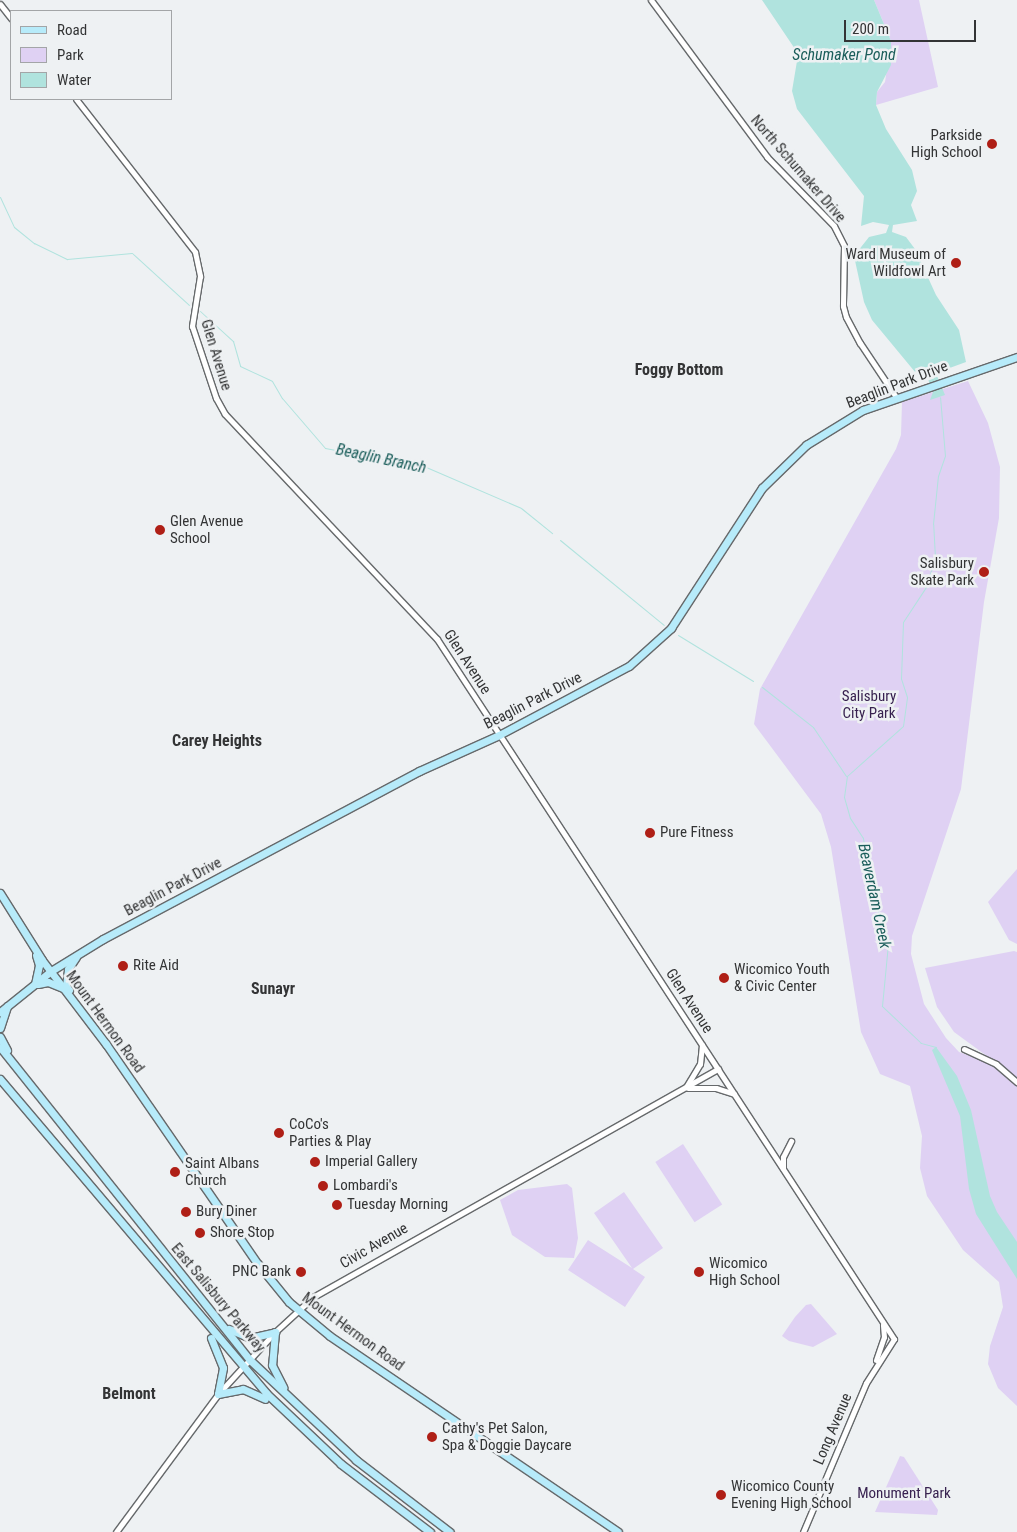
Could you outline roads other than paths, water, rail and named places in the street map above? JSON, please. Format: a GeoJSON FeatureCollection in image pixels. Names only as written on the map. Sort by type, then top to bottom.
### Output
{"type":"FeatureCollection","features":[{"type":"Feature","properties":{"kind":"main road","name":"Beaglin Park Drive"},"geometry":{"type":"LineString","coordinates":[[0,1012],[4,1006],[78,954],[419,771],[499,735],[629,666],[648,652],[682,614],[747,510],[774,474],[806,444],[835,425],[896,397],[1017,358]]}},
{"type":"Feature","properties":{"kind":"main road","name":"Mount Hermon Road"},"geometry":{"type":"LineString","coordinates":[[0,893],[31,945],[81,1010],[258,1264],[297,1310],[618,1532]]}},
{"type":"Feature","properties":{"kind":"main road"},"geometry":{"type":"LineString","coordinates":[[31,945],[39,965],[35,984],[48,982],[65,990]]}},
{"type":"Feature","properties":{"kind":"main road"},"geometry":{"type":"LineString","coordinates":[[78,954],[68,969],[66,986],[81,1010]]}},
{"type":"Feature","properties":{"kind":"main road"},"geometry":{"type":"LineString","coordinates":[[0,1028],[4,1006]]}},
{"type":"Feature","properties":{"kind":"main road"},"geometry":{"type":"LineString","coordinates":[[0,1036],[26,1075],[29,1083]]}},
{"type":"Feature","properties":{"kind":"main road","name":"East Salisbury Parkway"},"geometry":{"type":"LineString","coordinates":[[0,1047],[187,1284],[250,1360],[325,1433],[392,1490],[450,1532]]}},
{"type":"Feature","properties":{"kind":"main road"},"geometry":{"type":"LineString","coordinates":[[0,1054],[29,1083]]}},
{"type":"Feature","properties":{"kind":"main road","name":"East Salisbury Parkway"},"geometry":{"type":"LineString","coordinates":[[0,1079],[242,1368],[296,1424],[366,1484],[430,1532]]}},
{"type":"Feature","properties":{"kind":"main road"},"geometry":{"type":"LineString","coordinates":[[167,1280],[216,1344],[223,1368],[218,1394],[243,1389],[259,1394],[296,1424]]}},
{"type":"Feature","properties":{"kind":"main road"},"geometry":{"type":"LineString","coordinates":[[187,1284],[231,1332],[250,1338],[275,1332],[271,1356],[277,1380],[317,1420],[325,1433]]}},
{"type":"Feature","properties":{"kind":"street","name":"North Schumaker Drive"},"geometry":{"type":"LineString","coordinates":[[651,0],[767,157],[838,232],[844,246],[843,306],[846,317],[860,343],[896,397]]}},
{"type":"Feature","properties":{"kind":"street"},"geometry":{"type":"LineString","coordinates":[[0,4],[10,17]]}},
{"type":"Feature","properties":{"kind":"street","name":"Glen Avenue"},"geometry":{"type":"LineString","coordinates":[[77,100],[195,252],[200,276],[192,326],[222,409],[427,625],[894,1340]]}},
{"type":"Feature","properties":{"kind":"street"},"geometry":{"type":"LineString","coordinates":[[685,1088],[700,1064],[702,1044]]}},
{"type":"Feature","properties":{"kind":"street"},"geometry":{"type":"LineString","coordinates":[[964,1049],[996,1064],[1017,1082]]}},
{"type":"Feature","properties":{"kind":"street","name":"Civic Avenue"},"geometry":{"type":"LineString","coordinates":[[116,1532],[218,1394],[297,1310],[333,1284],[718,1069]]}},
{"type":"Feature","properties":{"kind":"street"},"geometry":{"type":"LineString","coordinates":[[685,1088],[716,1088],[735,1094]]}},
{"type":"Feature","properties":{"kind":"street"},"geometry":{"type":"LineString","coordinates":[[783,1171],[783,1157],[791,1141]]}},
{"type":"Feature","properties":{"kind":"street"},"geometry":{"type":"LineString","coordinates":[[875,1365],[884,1337],[882,1322]]}},
{"type":"Feature","properties":{"kind":"street","name":"Long Avenue"},"geometry":{"type":"LineString","coordinates":[[803,1532],[875,1365],[894,1340]]}},
{"type":"Feature","properties":{"kind":"water","name":"Schumaker Pond"},"geometry":{"type":"Polygon","coordinates":[[[762,0],[874,0],[891,41],[891,65],[877,92],[876,105],[886,129],[912,170],[917,191],[911,205],[917,221],[893,225],[892,232],[906,237],[915,249],[936,295],[959,330],[966,362],[936,373],[932,364],[945,395],[930,400],[933,392],[923,367],[924,376],[920,378],[872,320],[864,302],[854,256],[869,237],[886,233],[889,225],[873,222],[861,226],[864,196],[797,109],[792,91],[797,61],[795,49],[762,0]]]}},
{"type":"Feature","properties":{"kind":"water"},"geometry":{"type":"Polygon","coordinates":[[[936,1047],[957,1076],[971,1110],[990,1196],[997,1212],[1017,1242],[1017,1279],[976,1214],[969,1189],[960,1116],[932,1050],[936,1047]]]}},
{"type":"Feature","properties":{"kind":"waterway","name":"Beaglin Branch"},"geometry":{"type":"LineString","coordinates":[[0,197],[14,227],[34,243],[67,259],[132,253],[189,305]]}},
{"type":"Feature","properties":{"kind":"waterway","name":"Beaglin Branch"},"geometry":{"type":"LineString","coordinates":[[200,311],[233,341],[240,366],[272,381],[282,398],[325,448],[426,467],[521,508],[552,533]]}},
{"type":"Feature","properties":{"kind":"waterway","name":"Beaverdam Creek"},"geometry":{"type":"LineString","coordinates":[[936,1047],[921,1043],[882,1006],[888,944],[872,892],[863,838],[850,818],[844,797],[847,776],[903,726],[907,697],[901,679],[903,622],[926,587],[935,558],[933,524],[938,476],[945,456],[940,397]]}},
{"type":"Feature","properties":{"kind":"waterway","name":"Beaglin Branch"},"geometry":{"type":"LineString","coordinates":[[560,540],[664,625]]}},
{"type":"Feature","properties":{"kind":"waterway","name":"Beaglin Branch"},"geometry":{"type":"LineString","coordinates":[[678,635],[753,681]]}},
{"type":"Feature","properties":{"kind":"waterway","name":"Beaglin Branch"},"geometry":{"type":"LineString","coordinates":[[762,687],[813,727],[846,776]]}},
{"type":"Feature","properties":{"kind":"place","name":"Parkside High School"},"geometry":{"type":"Point","coordinates":[992,144]}},
{"type":"Feature","properties":{"kind":"place","name":"Ward Museum of Wildfowl Art"},"geometry":{"type":"Point","coordinates":[956,263]}},
{"type":"Feature","properties":{"kind":"place","name":"Glen Avenue School"},"geometry":{"type":"Point","coordinates":[160,530]}},
{"type":"Feature","properties":{"kind":"place","name":"Salisbury Skate Park"},"geometry":{"type":"Point","coordinates":[984,572]}},
{"type":"Feature","properties":{"kind":"place","name":"Pure Fitness"},"geometry":{"type":"Point","coordinates":[650,833]}},
{"type":"Feature","properties":{"kind":"place","name":"Rite Aid"},"geometry":{"type":"Point","coordinates":[123,966]}},
{"type":"Feature","properties":{"kind":"place","name":"Wicomico Youth & Civic Center"},"geometry":{"type":"Point","coordinates":[724,978]}},
{"type":"Feature","properties":{"kind":"place","name":"CoCo's Parties & Play"},"geometry":{"type":"Point","coordinates":[279,1133]}},
{"type":"Feature","properties":{"kind":"place","name":"Imperial Gallery"},"geometry":{"type":"Point","coordinates":[315,1162]}},
{"type":"Feature","properties":{"kind":"place","name":"Saint Albans Church"},"geometry":{"type":"Point","coordinates":[175,1172]}},
{"type":"Feature","properties":{"kind":"place","name":"Lombardi's"},"geometry":{"type":"Point","coordinates":[323,1186]}},
{"type":"Feature","properties":{"kind":"place","name":"Tuesday Morning"},"geometry":{"type":"Point","coordinates":[337,1205]}},
{"type":"Feature","properties":{"kind":"place","name":"Bury Diner"},"geometry":{"type":"Point","coordinates":[186,1212]}},
{"type":"Feature","properties":{"kind":"place","name":"Shore Stop"},"geometry":{"type":"Point","coordinates":[200,1233]}},
{"type":"Feature","properties":{"kind":"place","name":"PNC Bank"},"geometry":{"type":"Point","coordinates":[301,1272]}},
{"type":"Feature","properties":{"kind":"place","name":"Wicomico High School"},"geometry":{"type":"Point","coordinates":[699,1272]}},
{"type":"Feature","properties":{"kind":"place","name":"Cathy's Pet Salon, Spa & Doggie Daycare"},"geometry":{"type":"Point","coordinates":[432,1437]}},
{"type":"Feature","properties":{"kind":"place","name":"Wicomico County Evening High School"},"geometry":{"type":"Point","coordinates":[721,1495]}},
{"type":"Feature","properties":{"kind":"district","name":"Foggy Bottom"},"geometry":{"type":"Point","coordinates":[679,370]}},
{"type":"Feature","properties":{"kind":"district","name":"Carey Heights"},"geometry":{"type":"Point","coordinates":[217,741]}},
{"type":"Feature","properties":{"kind":"district","name":"Sunayr"},"geometry":{"type":"Point","coordinates":[273,989]}},
{"type":"Feature","properties":{"kind":"district","name":"Belmont"},"geometry":{"type":"Point","coordinates":[129,1394]}},
{"type":"Feature","properties":{"kind":"park label","name":"Salisbury City Park"},"geometry":{"type":"Point","coordinates":[869,704]}},
{"type":"Feature","properties":{"kind":"park label","name":"Monument Park"},"geometry":{"type":"Point","coordinates":[904,1494]}}]}
